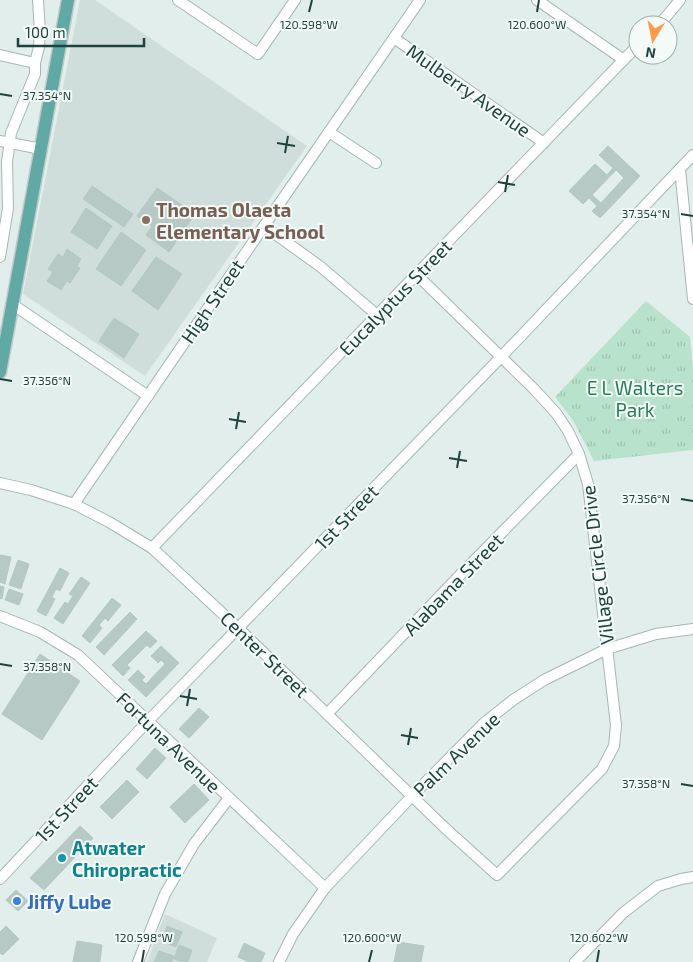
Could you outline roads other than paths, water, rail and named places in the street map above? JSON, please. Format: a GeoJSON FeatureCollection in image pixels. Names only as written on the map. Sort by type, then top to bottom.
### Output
{"type":"FeatureCollection","features":[{"type":"Feature","properties":{"kind":"main road"},"geometry":{"type":"LineString","coordinates":[[0,372],[68,0]]}},
{"type":"Feature","properties":{"kind":"street"},"geometry":{"type":"LineString","coordinates":[[0,257],[2,230],[8,208],[4,142],[11,133],[35,74],[40,31],[38,0]]}},
{"type":"Feature","properties":{"kind":"street"},"geometry":{"type":"LineString","coordinates":[[178,0],[258,54],[296,0]]}},
{"type":"Feature","properties":{"kind":"street","name":"High Street"},"geometry":{"type":"LineString","coordinates":[[74,504],[420,0]]}},
{"type":"Feature","properties":{"kind":"street"},"geometry":{"type":"LineString","coordinates":[[537,0],[624,60]]}},
{"type":"Feature","properties":{"kind":"street"},"geometry":{"type":"LineString","coordinates":[[668,15],[680,0]]}},
{"type":"Feature","properties":{"kind":"street","name":"Mulberry Avenue"},"geometry":{"type":"LineString","coordinates":[[394,38],[544,143]]}},
{"type":"Feature","properties":{"kind":"street"},"geometry":{"type":"LineString","coordinates":[[0,55],[35,63]]}},
{"type":"Feature","properties":{"kind":"street","name":"Eucalyptus Street"},"geometry":{"type":"LineString","coordinates":[[152,548],[628,56]]}},
{"type":"Feature","properties":{"kind":"street"},"geometry":{"type":"LineString","coordinates":[[329,132],[376,163]]}},
{"type":"Feature","properties":{"kind":"street"},"geometry":{"type":"LineString","coordinates":[[4,142],[41,149]]}},
{"type":"Feature","properties":{"kind":"street","name":"1st Street"},"geometry":{"type":"LineString","coordinates":[[0,879],[148,721],[501,357],[693,155]]}},
{"type":"Feature","properties":{"kind":"street"},"geometry":{"type":"LineString","coordinates":[[680,169],[693,300]]}},
{"type":"Feature","properties":{"kind":"street"},"geometry":{"type":"LineString","coordinates":[[264,226],[321,266],[376,315]]}},
{"type":"Feature","properties":{"kind":"street","name":"Village Circle Drive"},"geometry":{"type":"LineString","coordinates":[[416,274],[534,389],[556,413],[568,431],[579,454],[588,484],[616,725],[614,746],[602,769],[497,875]]}},
{"type":"Feature","properties":{"kind":"street"},"geometry":{"type":"LineString","coordinates":[[12,304],[148,396]]}},
{"type":"Feature","properties":{"kind":"street","name":"Alabama Street"},"geometry":{"type":"LineString","coordinates":[[327,714],[579,454]]}},
{"type":"Feature","properties":{"kind":"street","name":"Center Street"},"geometry":{"type":"LineString","coordinates":[[0,483],[31,490],[74,504],[109,522],[152,548],[238,628],[445,828],[497,875]]}},
{"type":"Feature","properties":{"kind":"street","name":"Fortuna Avenue"},"geometry":{"type":"LineString","coordinates":[[0,616],[40,632],[78,655],[325,888]]}},
{"type":"Feature","properties":{"kind":"street","name":"Palm Avenue"},"geometry":{"type":"LineString","coordinates":[[279,962],[292,934],[325,888],[483,724],[513,700],[544,680],[607,650],[656,634],[693,629]]}},
{"type":"Feature","properties":{"kind":"street"},"geometry":{"type":"LineString","coordinates":[[138,962],[165,894],[194,844],[229,798]]}},
{"type":"Feature","properties":{"kind":"street"},"geometry":{"type":"LineString","coordinates":[[575,962],[623,913],[658,886],[693,877]]}},
{"type":"Feature","properties":{"kind":"place","name":"Thomas Olaeta Elementary School"},"geometry":{"type":"Point","coordinates":[146,220]}},
{"type":"Feature","properties":{"kind":"place","name":"Atwater Chiropractic"},"geometry":{"type":"Point","coordinates":[62,858]}},
{"type":"Feature","properties":{"kind":"place","name":"Jiffy Lube"},"geometry":{"type":"Point","coordinates":[17,901]}},
{"type":"Feature","properties":{"kind":"park label","name":"E L Walters Park"},"geometry":{"type":"Point","coordinates":[635,398]}}]}
